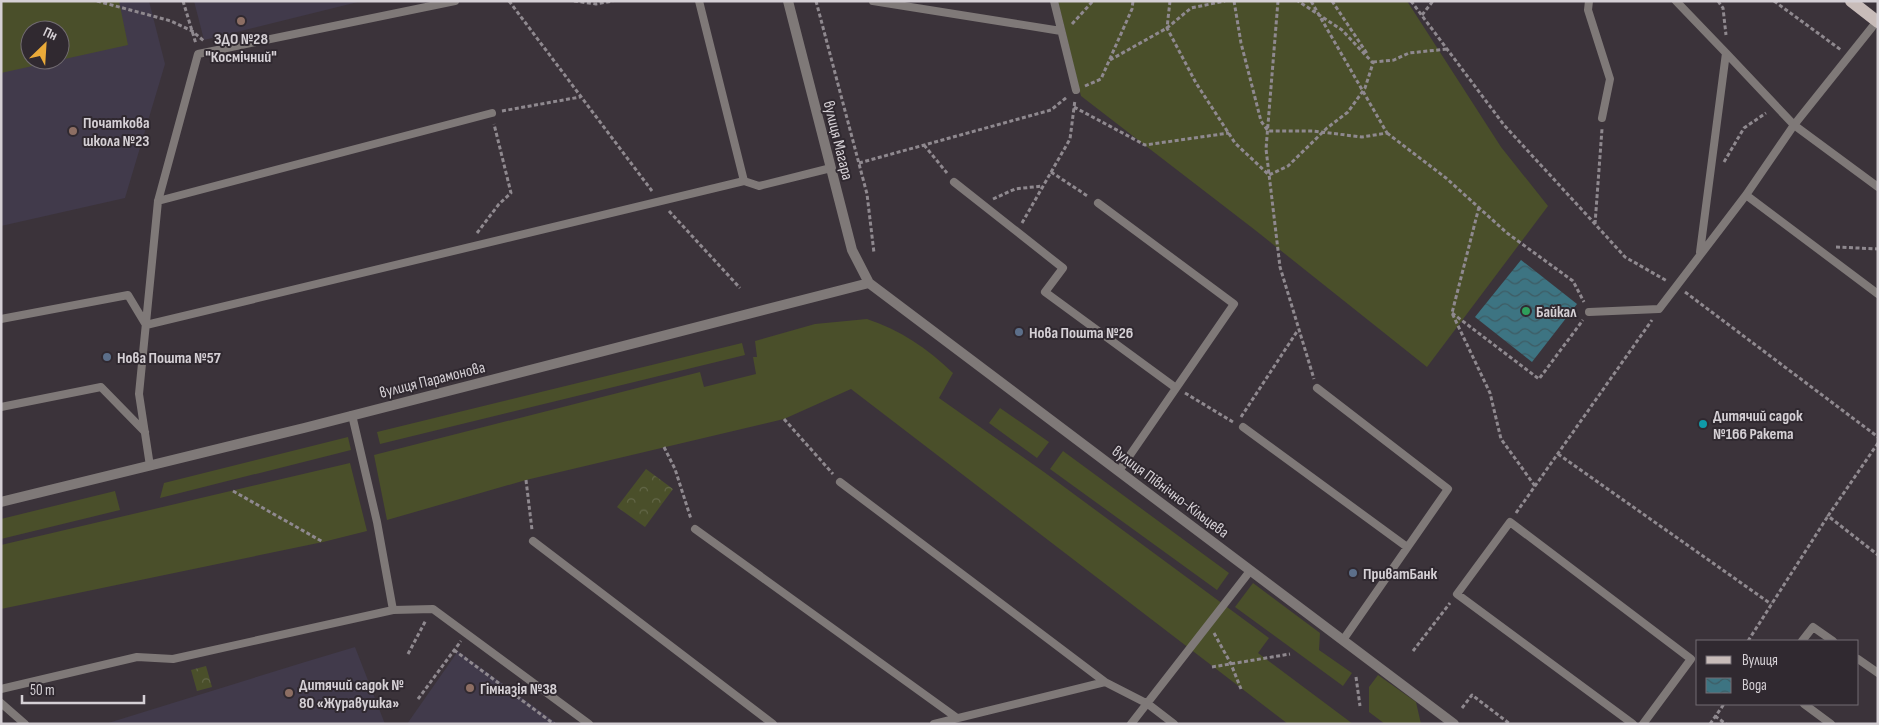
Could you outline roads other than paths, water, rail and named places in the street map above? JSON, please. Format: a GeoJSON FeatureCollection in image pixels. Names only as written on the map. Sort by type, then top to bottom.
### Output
{"type":"FeatureCollection","features":[{"type":"Feature","properties":{"kind":"main road"},"geometry":{"type":"LineString","coordinates":[[1851,1],[1877,22]]}},
{"type":"Feature","properties":{"kind":"street","name":"вулиця Магара"},"geometry":{"type":"LineString","coordinates":[[788,1],[852,250],[869,283]]}},
{"type":"Feature","properties":{"kind":"street","name":"вулиця Парамонова"},"geometry":{"type":"LineString","coordinates":[[1,502],[150,466],[869,283]]}},
{"type":"Feature","properties":{"kind":"street","name":"вулиця Північно-Кільцева"},"geometry":{"type":"LineString","coordinates":[[869,283],[1454,724]]}},
{"type":"Feature","properties":{"kind":"lane"},"geometry":{"type":"LineString","coordinates":[[150,466],[139,394],[158,201],[198,54],[455,1]]}},
{"type":"Feature","properties":{"kind":"lane"},"geometry":{"type":"LineString","coordinates":[[699,1],[744,181]]}},
{"type":"Feature","properties":{"kind":"lane"},"geometry":{"type":"LineString","coordinates":[[873,1],[1061,31]]}},
{"type":"Feature","properties":{"kind":"lane"},"geometry":{"type":"LineString","coordinates":[[1054,1],[1076,90]]}},
{"type":"Feature","properties":{"kind":"lane"},"geometry":{"type":"LineString","coordinates":[[1589,1],[1588,10],[1610,79],[1602,118]]}},
{"type":"Feature","properties":{"kind":"lane"},"geometry":{"type":"LineString","coordinates":[[1676,1],[1794,125],[1878,187]]}},
{"type":"Feature","properties":{"kind":"lane"},"geometry":{"type":"LineString","coordinates":[[1589,312],[1659,309],[1746,195],[1794,125],[1877,22]]}},
{"type":"Feature","properties":{"kind":"lane"},"geometry":{"type":"LineString","coordinates":[[1700,253],[1727,54]]}},
{"type":"Feature","properties":{"kind":"lane"},"geometry":{"type":"LineString","coordinates":[[158,201],[492,113]]}},
{"type":"Feature","properties":{"kind":"lane"},"geometry":{"type":"LineString","coordinates":[[146,325],[744,181],[759,186],[831,168]]}},
{"type":"Feature","properties":{"kind":"lane"},"geometry":{"type":"LineString","coordinates":[[954,182],[1063,268],[1044,292],[1176,388]]}},
{"type":"Feature","properties":{"kind":"lane"},"geometry":{"type":"LineString","coordinates":[[1746,195],[1878,294]]}},
{"type":"Feature","properties":{"kind":"lane"},"geometry":{"type":"LineString","coordinates":[[1098,203],[1234,304],[1120,471]]}},
{"type":"Feature","properties":{"kind":"lane"},"geometry":{"type":"LineString","coordinates":[[1,319],[128,295],[146,325]]}},
{"type":"Feature","properties":{"kind":"lane"},"geometry":{"type":"LineString","coordinates":[[1,407],[101,387],[145,432]]}},
{"type":"Feature","properties":{"kind":"lane"},"geometry":{"type":"LineString","coordinates":[[1317,388],[1448,489],[1343,640]]}},
{"type":"Feature","properties":{"kind":"lane"},"geometry":{"type":"LineString","coordinates":[[352,415],[375,513],[393,610]]}},
{"type":"Feature","properties":{"kind":"lane"},"geometry":{"type":"LineString","coordinates":[[1242,427],[1407,547]]}},
{"type":"Feature","properties":{"kind":"lane"},"geometry":{"type":"LineString","coordinates":[[840,482],[1105,682],[1148,704],[1174,724]]}},
{"type":"Feature","properties":{"kind":"lane"},"geometry":{"type":"LineString","coordinates":[[1633,724],[1457,594],[1510,522],[1691,659],[1643,724]]}},
{"type":"Feature","properties":{"kind":"lane"},"geometry":{"type":"LineString","coordinates":[[695,529],[957,718]]}},
{"type":"Feature","properties":{"kind":"lane"},"geometry":{"type":"LineString","coordinates":[[533,540],[773,724]]}},
{"type":"Feature","properties":{"kind":"lane"},"geometry":{"type":"LineString","coordinates":[[1132,724],[1208,622],[1250,571]]}},
{"type":"Feature","properties":{"kind":"lane"},"geometry":{"type":"LineString","coordinates":[[1,689],[137,656],[173,659],[393,610],[433,609],[589,724]]}},
{"type":"Feature","properties":{"kind":"lane"},"geometry":{"type":"LineString","coordinates":[[1803,640],[1813,627],[1832,640]]}},
{"type":"Feature","properties":{"kind":"lane"},"geometry":{"type":"LineString","coordinates":[[1859,660],[1878,673]]}},
{"type":"Feature","properties":{"kind":"lane"},"geometry":{"type":"LineString","coordinates":[[934,724],[1105,682]]}},
{"type":"Feature","properties":{"kind":"lane"},"geometry":{"type":"LineString","coordinates":[[1,703],[25,724]]}},
{"type":"Feature","properties":{"kind":"lane"},"geometry":{"type":"LineString","coordinates":[[1805,705],[1831,724]]}},
{"type":"Feature","properties":{"kind":"water","name":"Байкал"},"geometry":{"type":"Polygon","coordinates":[[[1521,260],[1577,304],[1532,362],[1475,317],[1521,260]]]}},
{"type":"Feature","properties":{"kind":"place","name":"ЗДО №28 \"Космічний\""},"geometry":{"type":"Point","coordinates":[241,21]}},
{"type":"Feature","properties":{"kind":"place","name":"Початкова школа №23"},"geometry":{"type":"Point","coordinates":[73,131]}},
{"type":"Feature","properties":{"kind":"place","name":"Байкал"},"geometry":{"type":"Point","coordinates":[1526,311]}},
{"type":"Feature","properties":{"kind":"place","name":"Нова Пошта №26"},"geometry":{"type":"Point","coordinates":[1019,332]}},
{"type":"Feature","properties":{"kind":"place","name":"Нова Пошта №57"},"geometry":{"type":"Point","coordinates":[107,357]}},
{"type":"Feature","properties":{"kind":"place","name":"Дитячий садок №166 Ракета"},"geometry":{"type":"Point","coordinates":[1703,424]}},
{"type":"Feature","properties":{"kind":"place","name":"ПриватБанк"},"geometry":{"type":"Point","coordinates":[1353,573]}},
{"type":"Feature","properties":{"kind":"place","name":"Гімназія №38"},"geometry":{"type":"Point","coordinates":[470,688]}},
{"type":"Feature","properties":{"kind":"place","name":"Дитячий садок № 80 «Журавушка»"},"geometry":{"type":"Point","coordinates":[289,693]}}]}
